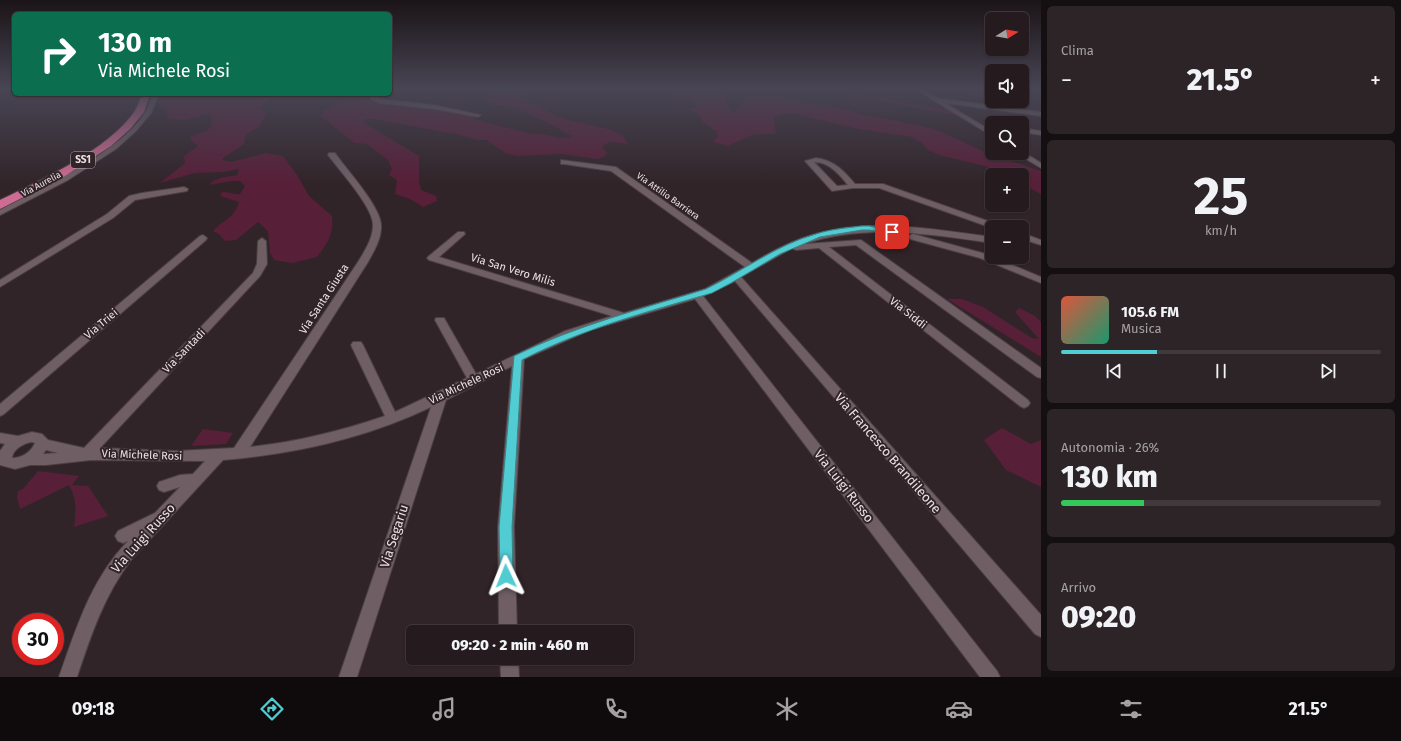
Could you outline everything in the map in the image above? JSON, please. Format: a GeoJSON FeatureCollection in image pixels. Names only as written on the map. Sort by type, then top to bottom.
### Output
{"type":"FeatureCollection","features":[{"type":"Feature","properties":{"kind":"highway","name":"Via Aurelia"},"geometry":{"type":"LineString","coordinates":[[0,200],[66,164],[108,135],[123,121]]}},
{"type":"Feature","properties":{"kind":"highway","name":"Via Aurelia"},"geometry":{"type":"LineString","coordinates":[[0,205],[54,177],[99,149],[131,121]]}},
{"type":"Feature","properties":{"kind":"street"},"geometry":{"type":"LineString","coordinates":[[0,213],[73,174],[113,147],[128,135],[141,121]]}},
{"type":"Feature","properties":{"kind":"street"},"geometry":{"type":"LineString","coordinates":[[970,121],[985,130]]}},
{"type":"Feature","properties":{"kind":"street"},"geometry":{"type":"LineString","coordinates":[[976,124],[985,125]]}},
{"type":"Feature","properties":{"kind":"street"},"geometry":{"type":"LineString","coordinates":[[1029,131],[1041,133]]}},
{"type":"Feature","properties":{"kind":"street","name":"Via Santa Giusta"},"geometry":{"type":"LineString","coordinates":[[238,454],[363,262],[374,239],[377,222],[374,212],[332,155]]}},
{"type":"Feature","properties":{"kind":"street"},"geometry":{"type":"LineString","coordinates":[[1029,159],[1041,166]]}},
{"type":"Feature","properties":{"kind":"street"},"geometry":{"type":"LineString","coordinates":[[853,186],[833,165],[814,160],[810,161],[835,189],[853,186],[880,186],[985,223]]}},
{"type":"Feature","properties":{"kind":"street","name":"Via Attilio Barriera"},"geometry":{"type":"LineString","coordinates":[[564,162],[613,169],[751,267]]}},
{"type":"Feature","properties":{"kind":"street"},"geometry":{"type":"LineString","coordinates":[[0,284],[110,216],[131,198],[184,189]]}},
{"type":"Feature","properties":{"kind":"street"},"geometry":{"type":"LineString","coordinates":[[869,228],[962,249],[995,260],[1041,280]]}},
{"type":"Feature","properties":{"kind":"street","name":"Via Michele Rosi"},"geometry":{"type":"LineString","coordinates":[[0,438],[19,441],[36,437],[42,441],[42,444],[87,453],[192,456],[238,454],[326,438],[368,427],[392,418],[571,333],[622,316],[697,295],[736,277],[785,248],[825,233],[869,228],[902,229],[985,239]]}},
{"type":"Feature","properties":{"kind":"street","name":"Via San Vero Milis"},"geometry":{"type":"LineString","coordinates":[[461,234],[432,258],[622,316]]}},
{"type":"Feature","properties":{"kind":"street","name":"Via Triei"},"geometry":{"type":"LineString","coordinates":[[0,410],[203,238]]}},
{"type":"Feature","properties":{"kind":"street"},"geometry":{"type":"LineString","coordinates":[[1029,239],[1040,244]]}},
{"type":"Feature","properties":{"kind":"street","name":"Via Santadi"},"geometry":{"type":"LineString","coordinates":[[87,453],[256,275],[262,262],[262,241]]}},
{"type":"Feature","properties":{"kind":"street"},"geometry":{"type":"LineString","coordinates":[[785,248],[858,242],[1041,374]]}},
{"type":"Feature","properties":{"kind":"street"},"geometry":{"type":"LineString","coordinates":[[1029,243],[1040,244]]}},
{"type":"Feature","properties":{"kind":"street","name":"Via Siddi"},"geometry":{"type":"LineString","coordinates":[[821,245],[1024,403]]}},
{"type":"Feature","properties":{"kind":"street","name":"Via Francesco Brandileone"},"geometry":{"type":"LineString","coordinates":[[736,277],[1041,628]]}},
{"type":"Feature","properties":{"kind":"street","name":"Via Luigi Russo"},"geometry":{"type":"LineString","coordinates":[[697,295],[991,677]]}},
{"type":"Feature","properties":{"kind":"street"},"geometry":{"type":"LineString","coordinates":[[440,320],[474,380]]}},
{"type":"Feature","properties":{"kind":"street"},"geometry":{"type":"LineString","coordinates":[[357,345],[392,418]]}},
{"type":"Feature","properties":{"kind":"street"},"geometry":{"type":"LineString","coordinates":[[508,625],[506,527],[518,359]]}},
{"type":"Feature","properties":{"kind":"street","name":"Via Segariu"},"geometry":{"type":"LineString","coordinates":[[348,677],[441,395]]}},
{"type":"Feature","properties":{"kind":"street"},"geometry":{"type":"LineString","coordinates":[[2,454],[19,441]]}},
{"type":"Feature","properties":{"kind":"street"},"geometry":{"type":"LineString","coordinates":[[29,459],[38,452],[42,444]]}},
{"type":"Feature","properties":{"kind":"street","name":"Via Michele Rosi"},"geometry":{"type":"LineString","coordinates":[[2,454],[5,461],[8,463],[16,463],[29,459],[44,460],[87,453]]}},
{"type":"Feature","properties":{"kind":"street","name":"Via Luigi Russo"},"geometry":{"type":"LineString","coordinates":[[68,677],[94,604],[106,581],[125,555],[220,455]]}},
{"type":"Feature","properties":{"kind":"street"},"geometry":{"type":"LineString","coordinates":[[164,486],[196,480]]}},
{"type":"Feature","properties":{"kind":"street"},"geometry":{"type":"LineString","coordinates":[[123,536],[161,517]]}},
{"type":"Feature","properties":{"kind":"street"},"geometry":{"type":"LineString","coordinates":[[509,665],[510,677]]}},
{"type":"Feature","properties":{"kind":"shaded area"},"geometry":{"type":"Polygon","coordinates":[[[212,121],[262,121],[260,126],[246,135],[244,144],[222,160],[231,162],[266,153],[283,156],[297,175],[309,196],[332,216],[331,233],[324,248],[317,257],[292,263],[274,260],[270,253],[268,231],[258,222],[236,240],[225,241],[219,234],[213,231],[235,212],[239,202],[220,196],[222,192],[240,194],[245,186],[240,181],[209,185],[215,180],[237,175],[239,169],[224,172],[195,173],[160,183],[185,163],[184,156],[198,146],[190,137],[206,131],[212,125],[212,121]]]}},
{"type":"Feature","properties":{"kind":"shaded area"},"geometry":{"type":"Polygon","coordinates":[[[327,121],[364,121],[363,122],[419,156],[419,181],[421,190],[436,196],[437,201],[423,207],[410,199],[395,194],[397,180],[389,175],[392,169],[388,160],[367,144],[354,143],[327,121]]]}},
{"type":"Feature","properties":{"kind":"shaded area"},"geometry":{"type":"Polygon","coordinates":[[[383,121],[478,121],[532,134],[541,134],[560,138],[569,138],[571,136],[543,121],[571,121],[612,130],[623,136],[628,144],[609,142],[602,147],[607,153],[604,157],[598,159],[560,154],[517,156],[507,154],[486,140],[477,140],[460,135],[383,121]]]}},
{"type":"Feature","properties":{"kind":"shaded area"},"geometry":{"type":"Polygon","coordinates":[[[702,121],[774,121],[776,134],[755,134],[728,146],[713,142],[718,137],[716,130],[709,129],[712,128],[702,121]]]}},
{"type":"Feature","properties":{"kind":"shaded area"},"geometry":{"type":"Polygon","coordinates":[[[823,121],[894,121],[935,129],[985,152],[985,160],[1007,160],[1041,171],[1041,194],[1029,188],[1029,168],[992,168],[939,155],[928,150],[923,144],[912,137],[859,129],[823,121]]]}},
{"type":"Feature","properties":{"kind":"shaded area"},"geometry":{"type":"Polygon","coordinates":[[[947,299],[962,299],[983,307],[1032,338],[1039,339],[1015,312],[1019,308],[1035,316],[1041,322],[1041,357],[947,299]]]}},
{"type":"Feature","properties":{"kind":"shaded area"},"geometry":{"type":"Polygon","coordinates":[[[1002,428],[1031,444],[1041,440],[1041,487],[1006,470],[984,440],[1002,428]]]}},
{"type":"Feature","properties":{"kind":"shaded area"},"geometry":{"type":"Polygon","coordinates":[[[203,429],[233,433],[226,444],[191,446],[203,429]]]}},
{"type":"Feature","properties":{"kind":"shaded area"},"geometry":{"type":"Polygon","coordinates":[[[38,471],[79,476],[72,485],[88,486],[108,516],[74,527],[75,506],[72,490],[69,485],[20,509],[17,497],[18,491],[23,489],[38,471]]]}},
{"type":"Feature","properties":{"kind":"route"},"geometry":{"type":"LineString","coordinates":[[506,576],[506,527],[518,359],[571,333],[622,316],[709,291],[728,282],[777,252],[806,239],[825,233],[862,228],[892,232]]}}]}
